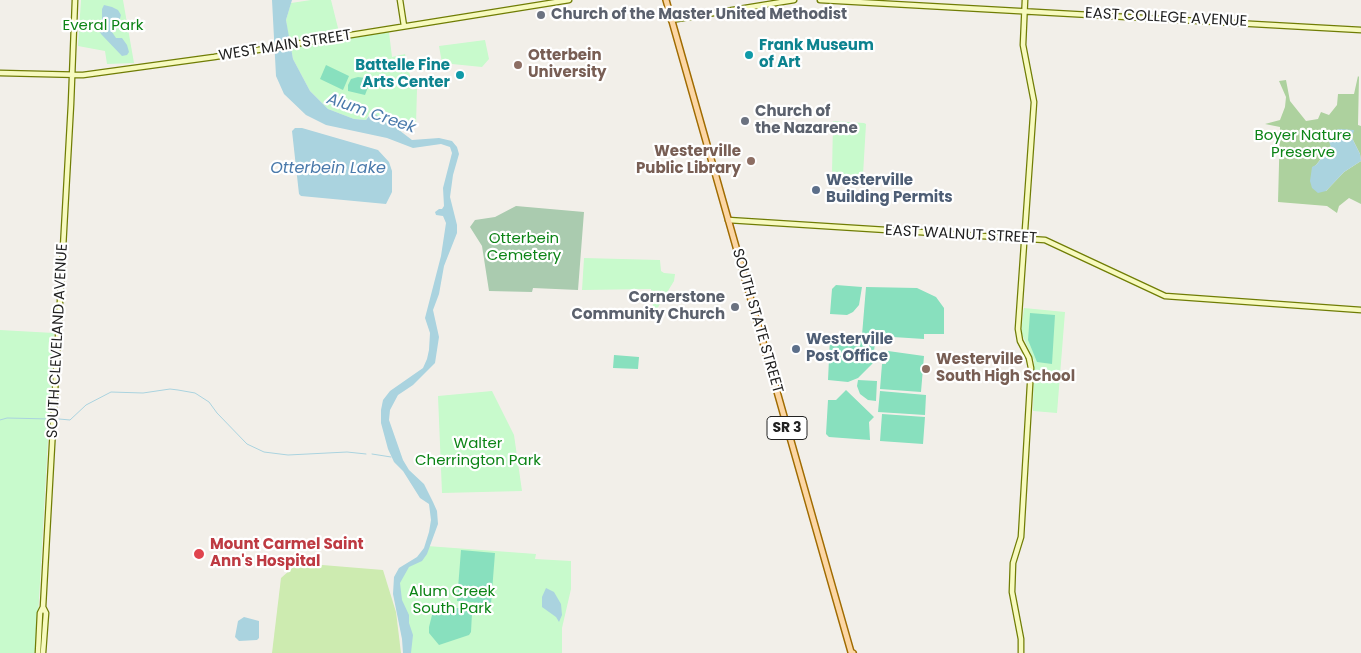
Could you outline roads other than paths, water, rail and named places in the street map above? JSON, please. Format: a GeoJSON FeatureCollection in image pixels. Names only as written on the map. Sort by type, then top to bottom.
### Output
{"type":"FeatureCollection","features":[{"type":"Feature","properties":{"kind":"main road","name":"SOUTH CLEVELAND AVENUE"},"geometry":{"type":"LineString","coordinates":[[38,653],[40,613],[43,607],[75,0]]}},
{"type":"Feature","properties":{"kind":"main road"},"geometry":{"type":"LineString","coordinates":[[400,0],[404,26]]}},
{"type":"Feature","properties":{"kind":"main road","name":"WEST MAIN STREET"},"geometry":{"type":"LineString","coordinates":[[0,72],[72,76],[184,62],[570,0]]}},
{"type":"Feature","properties":{"kind":"main road","name":"SR 3"},"geometry":{"type":"LineString","coordinates":[[666,0],[671,20]]}},
{"type":"Feature","properties":{"kind":"main road"},"geometry":{"type":"LineString","coordinates":[[671,20],[794,0]]}},
{"type":"Feature","properties":{"kind":"main road","name":"EAST COLLEGE AVENUE"},"geometry":{"type":"LineString","coordinates":[[820,0],[1361,30]]}},
{"type":"Feature","properties":{"kind":"main road"},"geometry":{"type":"LineString","coordinates":[[1022,653],[1012,592],[1013,563],[1021,537],[1031,372],[1030,363],[1020,341],[1018,329],[1034,102],[1024,50],[1024,0]]}},
{"type":"Feature","properties":{"kind":"main road","name":"SOUTH STATE STREET"},"geometry":{"type":"LineString","coordinates":[[671,20],[852,653]]}},
{"type":"Feature","properties":{"kind":"main road","name":"EAST WALNUT STREET"},"geometry":{"type":"LineString","coordinates":[[728,220],[1050,242],[1165,296],[1361,310]]}},
{"type":"Feature","properties":{"kind":"main road","name":"SOUTH CLEVELAND AVENUE"},"geometry":{"type":"LineString","coordinates":[[43,607],[46,612],[43,653]]}},
{"type":"Feature","properties":{"kind":"water","name":"Alum Creek"},"geometry":{"type":"Polygon","coordinates":[[[272,0],[292,0],[286,20],[293,59],[310,91],[328,109],[354,119],[366,120],[373,111],[378,116],[379,121],[395,127],[412,140],[439,138],[452,141],[457,147],[459,154],[453,175],[450,197],[457,225],[457,233],[444,266],[439,294],[433,310],[439,337],[435,363],[413,385],[398,395],[390,410],[389,420],[403,460],[409,470],[424,484],[437,511],[438,524],[427,554],[422,561],[409,567],[400,583],[402,600],[409,615],[409,623],[413,635],[411,653],[403,653],[393,594],[394,577],[399,568],[417,557],[424,548],[431,520],[429,504],[420,498],[403,471],[394,462],[388,449],[381,423],[381,410],[383,400],[390,391],[423,368],[427,359],[430,333],[425,318],[441,256],[446,223],[443,216],[436,215],[435,212],[444,206],[443,188],[452,153],[450,147],[441,144],[413,148],[387,138],[326,125],[306,115],[284,94],[276,76],[272,0]]]}},
{"type":"Feature","properties":{"kind":"water"},"geometry":{"type":"Polygon","coordinates":[[[104,5],[118,10],[121,15],[119,22],[112,32],[116,38],[122,38],[127,45],[129,52],[127,55],[122,56],[99,30],[104,5]]]}},
{"type":"Feature","properties":{"kind":"water","name":"Otterbein Lake"},"geometry":{"type":"Polygon","coordinates":[[[295,128],[302,128],[378,150],[389,162],[392,171],[392,192],[386,204],[301,196],[299,194],[292,131],[295,128]]]}},
{"type":"Feature","properties":{"kind":"water"},"geometry":{"type":"Polygon","coordinates":[[[1340,129],[1354,130],[1352,138],[1360,154],[1361,161],[1344,172],[1326,191],[1318,193],[1312,188],[1310,181],[1312,167],[1316,165],[1331,147],[1328,138],[1331,131],[1340,129]]]}},
{"type":"Feature","properties":{"kind":"water"},"geometry":{"type":"Polygon","coordinates":[[[546,588],[554,592],[561,604],[562,615],[559,622],[556,617],[542,607],[542,597],[546,588]]]}},
{"type":"Feature","properties":{"kind":"water"},"geometry":{"type":"Polygon","coordinates":[[[244,617],[259,621],[259,638],[257,640],[239,641],[235,637],[238,621],[244,617]]]}},
{"type":"Feature","properties":{"kind":"waterway"},"geometry":{"type":"LineString","coordinates":[[59,419],[70,420],[86,405],[111,392],[143,393],[170,389],[195,393],[209,402],[247,444],[264,452],[288,455],[347,452],[366,454]]}},
{"type":"Feature","properties":{"kind":"waterway"},"geometry":{"type":"LineString","coordinates":[[0,420],[7,418],[50,419]]}},
{"type":"Feature","properties":{"kind":"waterway"},"geometry":{"type":"LineString","coordinates":[[372,454],[391,457]]}},
{"type":"Feature","properties":{"kind":"place","name":"Church of the Master United Methodist"},"geometry":{"type":"Point","coordinates":[541,15]}},
{"type":"Feature","properties":{"kind":"place","name":"Frank Museum of Art"},"geometry":{"type":"Point","coordinates":[749,55]}},
{"type":"Feature","properties":{"kind":"place","name":"Otterbein University"},"geometry":{"type":"Point","coordinates":[518,65]}},
{"type":"Feature","properties":{"kind":"place","name":"Battelle Fine Arts Center"},"geometry":{"type":"Point","coordinates":[460,75]}},
{"type":"Feature","properties":{"kind":"place","name":"Church of the Nazarene"},"geometry":{"type":"Point","coordinates":[745,121]}},
{"type":"Feature","properties":{"kind":"place","name":"Westerville Public Library"},"geometry":{"type":"Point","coordinates":[751,161]}},
{"type":"Feature","properties":{"kind":"place","name":"Westerville Building Permits"},"geometry":{"type":"Point","coordinates":[816,190]}},
{"type":"Feature","properties":{"kind":"place","name":"Cornerstone Community Church"},"geometry":{"type":"Point","coordinates":[735,307]}},
{"type":"Feature","properties":{"kind":"place","name":"Westerville Post Office"},"geometry":{"type":"Point","coordinates":[796,349]}},
{"type":"Feature","properties":{"kind":"place","name":"Westerville South High School"},"geometry":{"type":"Point","coordinates":[926,369]}},
{"type":"Feature","properties":{"kind":"place","name":"Mount Carmel Saint Ann's Hospital"},"geometry":{"type":"Point","coordinates":[199,554]}},
{"type":"Feature","properties":{"kind":"park label","name":"Everal Park"},"geometry":{"type":"Point","coordinates":[103,26]}},
{"type":"Feature","properties":{"kind":"park label","name":"Boyer Nature Preserve"},"geometry":{"type":"Point","coordinates":[1303,144]}},
{"type":"Feature","properties":{"kind":"park label","name":"Otterbein Cemetery"},"geometry":{"type":"Point","coordinates":[524,248]}},
{"type":"Feature","properties":{"kind":"park label","name":"Walter Cherrington Park"},"geometry":{"type":"Point","coordinates":[478,452]}},
{"type":"Feature","properties":{"kind":"park label","name":"Alum Creek South Park"},"geometry":{"type":"Point","coordinates":[452,600]}}]}
